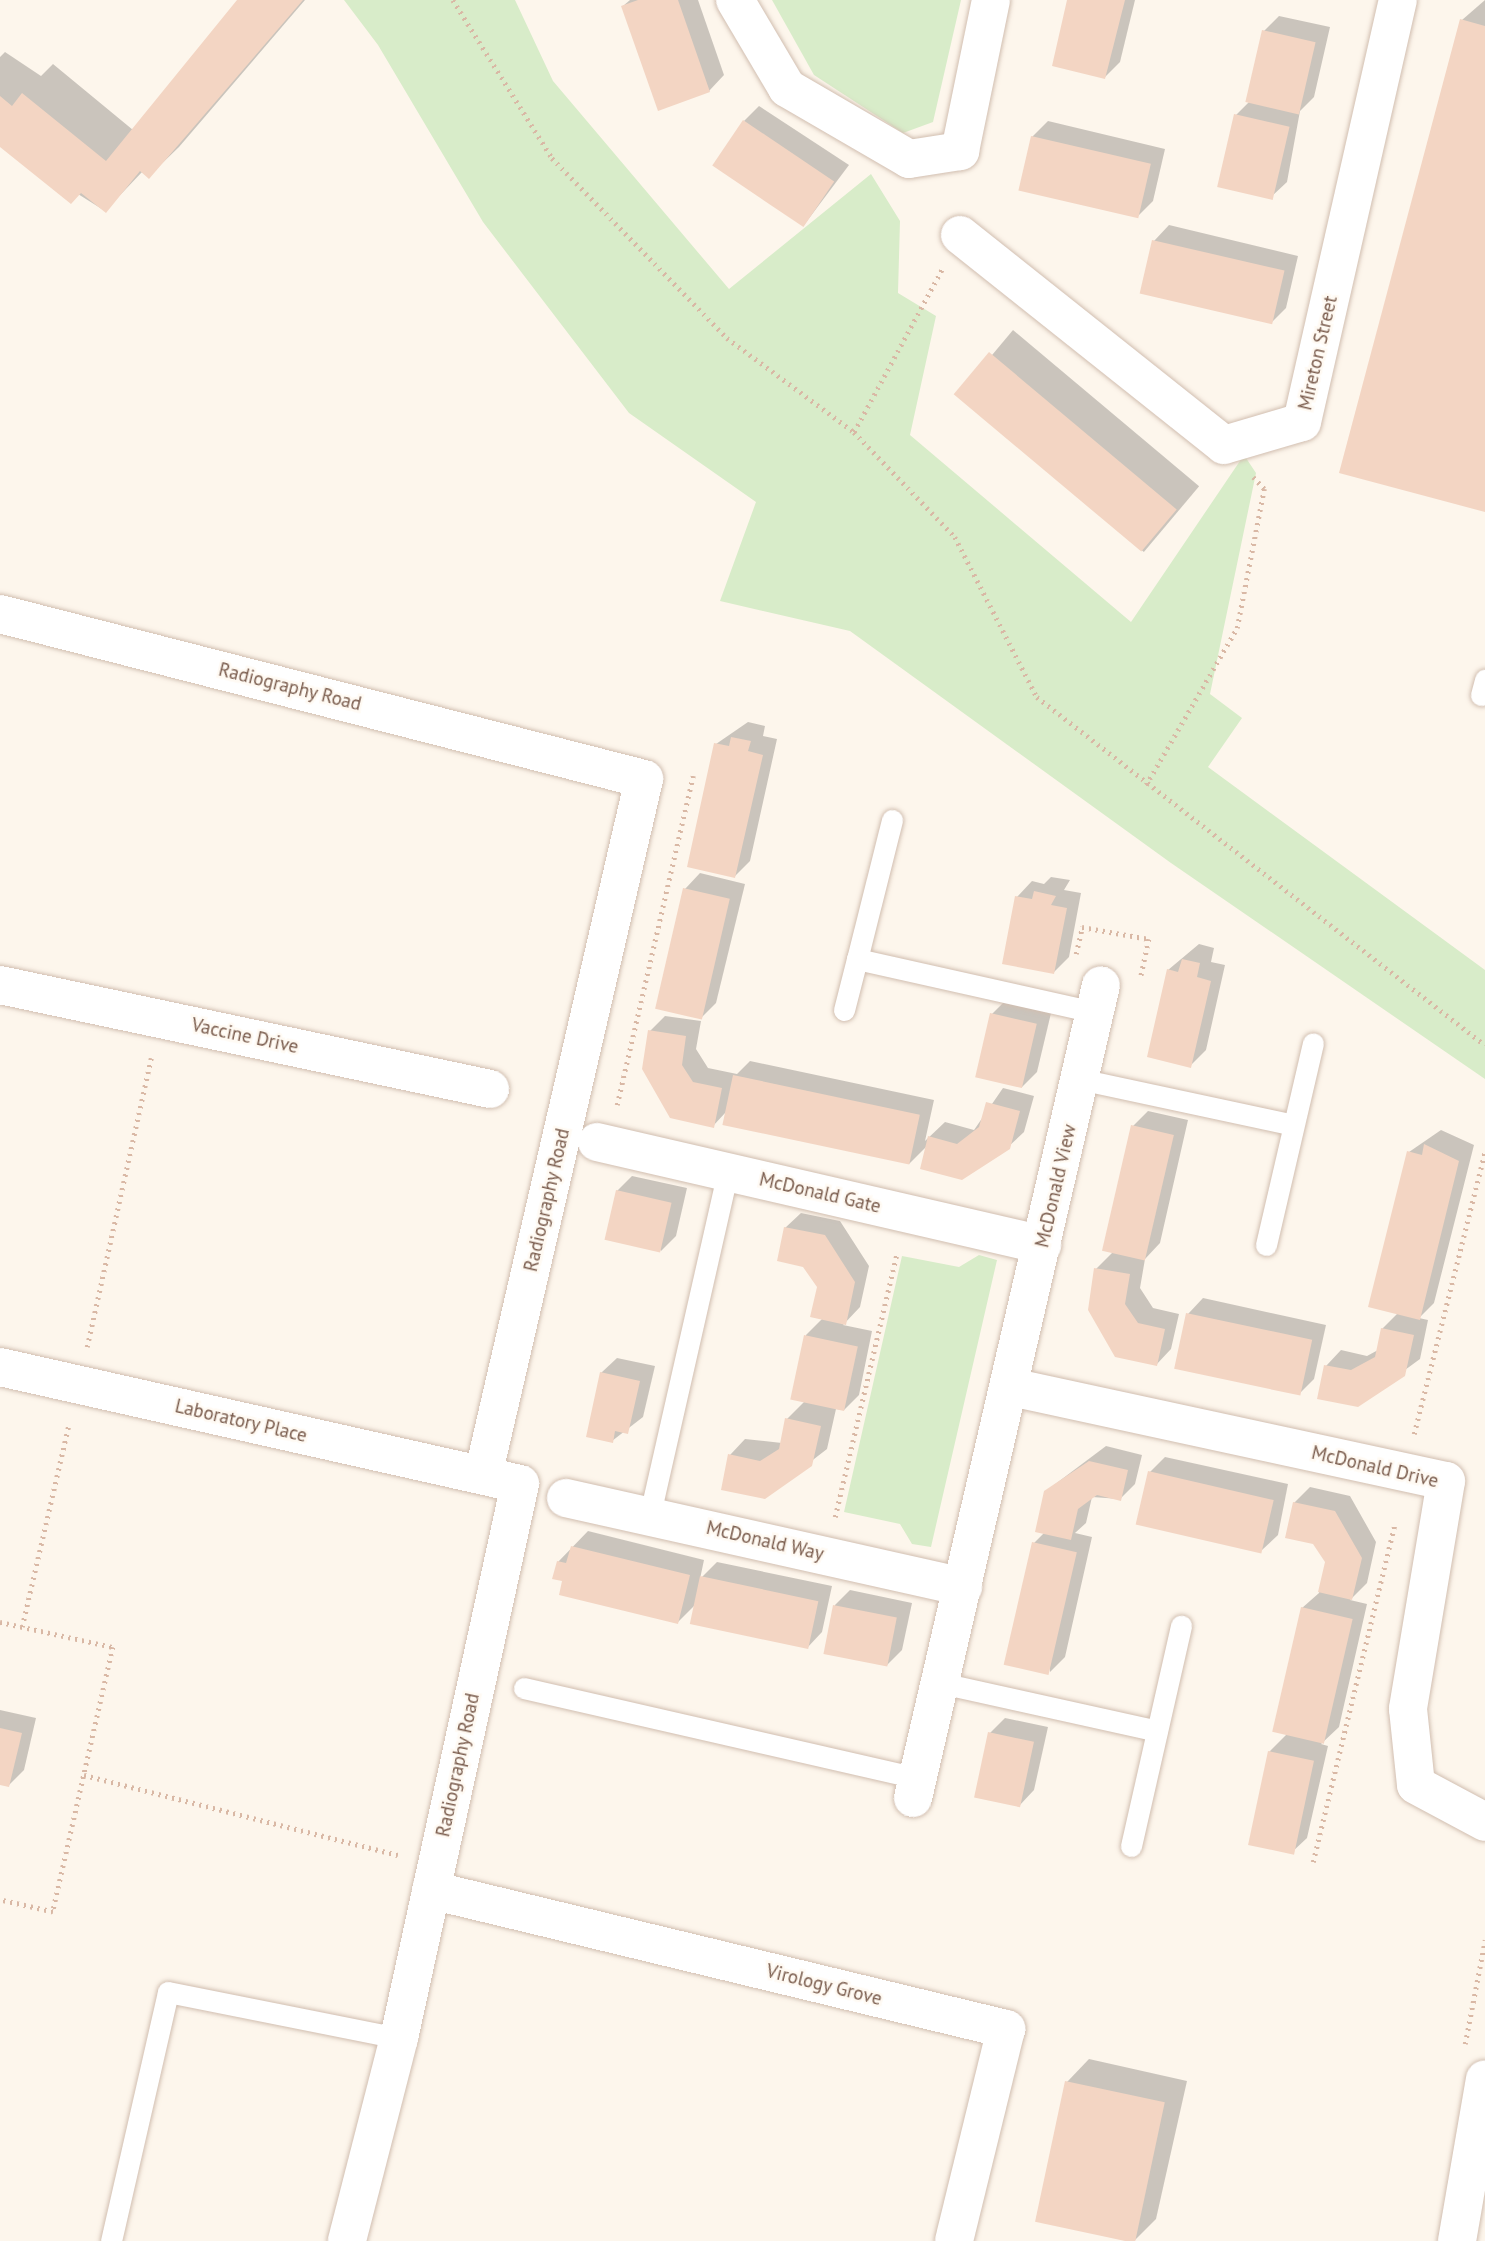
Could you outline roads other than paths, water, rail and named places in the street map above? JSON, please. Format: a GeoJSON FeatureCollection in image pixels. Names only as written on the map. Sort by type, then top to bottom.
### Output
{"type":"FeatureCollection","features":[{"type":"Feature","properties":{"kind":"street"},"geometry":{"type":"LineString","coordinates":[[735,0],[787,88],[909,159],[960,151],[991,0]]}},
{"type":"Feature","properties":{"kind":"street","name":"Mireton Street"},"geometry":{"type":"LineString","coordinates":[[960,235],[1224,445],[1302,422],[1398,0]]}},
{"type":"Feature","properties":{"kind":"street","name":"Radiography Road"},"geometry":{"type":"LineString","coordinates":[[0,614],[644,779],[482,1476],[520,1484],[399,2038],[347,2241]]}},
{"type":"Feature","properties":{"kind":"street","name":"Vaccine Drive"},"geometry":{"type":"LineString","coordinates":[[0,985],[490,1089]]}},
{"type":"Feature","properties":{"kind":"street","name":"McDonald View"},"geometry":{"type":"LineString","coordinates":[[1011,1387],[1079,1079],[1086,1001]]}},
{"type":"Feature","properties":{"kind":"street","name":"McDonald Gate"},"geometry":{"type":"LineString","coordinates":[[605,1132],[728,1171],[1042,1245]]}},
{"type":"Feature","properties":{"kind":"street","name":"Laboratory Place"},"geometry":{"type":"LineString","coordinates":[[0,1367],[482,1476]]}},
{"type":"Feature","properties":{"kind":"street"},"geometry":{"type":"LineString","coordinates":[[915,1788],[1011,1387]]}},
{"type":"Feature","properties":{"kind":"street","name":"McDonald Drive"},"geometry":{"type":"LineString","coordinates":[[1011,1387],[1446,1481],[1408,1709],[1416,1785],[1485,1822]]}},
{"type":"Feature","properties":{"kind":"street","name":"McDonald Way"},"geometry":{"type":"LineString","coordinates":[[566,1498],[650,1514],[963,1587]]}},
{"type":"Feature","properties":{"kind":"street","name":"Virology Grove"},"geometry":{"type":"LineString","coordinates":[[434,1877],[1006,2029],[954,2241]]}},
{"type":"Feature","properties":{"kind":"street"},"geometry":{"type":"LineString","coordinates":[[1457,2241],[1481,2121],[1485,2079]]}},
{"type":"Feature","properties":{"kind":"lane"},"geometry":{"type":"LineString","coordinates":[[844,1010],[892,820]]}},
{"type":"Feature","properties":{"kind":"lane"},"geometry":{"type":"LineString","coordinates":[[857,959],[1086,1001]]}},
{"type":"Feature","properties":{"kind":"lane"},"geometry":{"type":"LineString","coordinates":[[1266,1245],[1313,1044]]}},
{"type":"Feature","properties":{"kind":"lane"},"geometry":{"type":"LineString","coordinates":[[1079,1079],[1293,1125]]}},
{"type":"Feature","properties":{"kind":"lane"},"geometry":{"type":"LineString","coordinates":[[650,1514],[728,1171]]}},
{"type":"Feature","properties":{"kind":"lane"},"geometry":{"type":"LineString","coordinates":[[1131,1846],[1181,1626]]}},
{"type":"Feature","properties":{"kind":"lane"},"geometry":{"type":"LineString","coordinates":[[941,1683],[1157,1731]]}},
{"type":"Feature","properties":{"kind":"lane"},"geometry":{"type":"LineString","coordinates":[[524,1688],[915,1788]]}},
{"type":"Feature","properties":{"kind":"lane"},"geometry":{"type":"LineString","coordinates":[[111,2241],[168,1992],[399,2038]]}}]}
